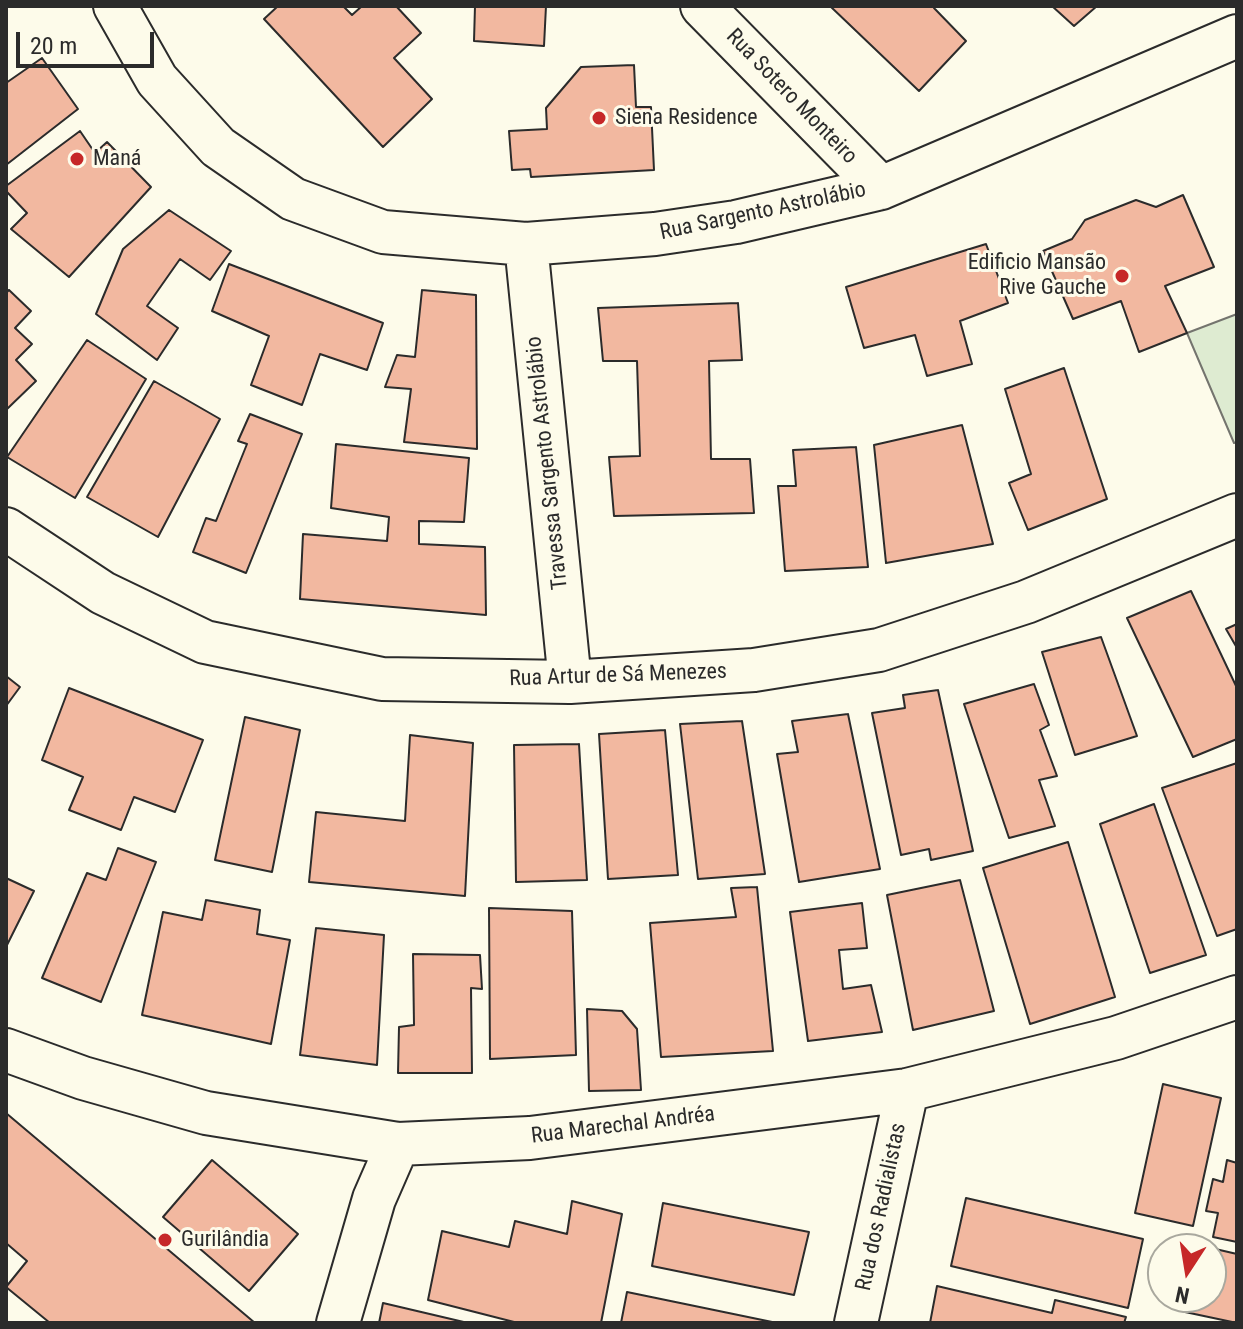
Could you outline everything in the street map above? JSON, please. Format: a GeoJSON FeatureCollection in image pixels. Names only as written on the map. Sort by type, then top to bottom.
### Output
{"type":"FeatureCollection","features":[{"type":"Feature","properties":{"kind":"street","name":"Rua Sargento Astrolábio"},"geometry":{"type":"LineString","coordinates":[[115,6],[157,80],[218,147],[293,199],[383,232],[526,244],[655,234],[723,224],[881,188],[1237,36]]}},
{"type":"Feature","properties":{"kind":"street","name":"Rua Sotero Monteiro"},"geometry":{"type":"LineString","coordinates":[[702,6],[881,188]]}},
{"type":"Feature","properties":{"kind":"street","name":"Travessa Sargento Astrolábio"},"geometry":{"type":"LineString","coordinates":[[526,244],[570,682]]}},
{"type":"Feature","properties":{"kind":"street","name":"Rua Artur de Sá Menezes"},"geometry":{"type":"LineString","coordinates":[[6,529],[103,593],[205,642],[382,679],[570,682],[754,670],[879,650],[1026,602],[1237,515]]}},
{"type":"Feature","properties":{"kind":"street","name":"Rua Marechal Andréa"},"geometry":{"type":"LineString","coordinates":[[6,1050],[83,1078],[206,1113],[398,1144],[530,1138],[907,1090],[1116,1038],[1237,997]]}},
{"type":"Feature","properties":{"kind":"street","name":"Rua dos Radialistas"},"geometry":{"type":"LineString","coordinates":[[856,1323],[907,1090]]}},
{"type":"Feature","properties":{"kind":"street"},"geometry":{"type":"LineString","coordinates":[[338,1323],[374,1199],[398,1144]]}},
{"type":"Feature","properties":{"kind":"green space"},"geometry":{"type":"Polygon","coordinates":[[[1237,314],[1237,442],[1234,443],[1187,333],[1237,314]]]}},
{"type":"Feature","properties":{"kind":"building"},"geometry":{"type":"Polygon","coordinates":[[[278,6],[343,6],[352,15],[362,6],[396,6],[421,33],[394,58],[432,99],[383,147],[264,19],[278,6]]]}},
{"type":"Feature","properties":{"kind":"building"},"geometry":{"type":"Polygon","coordinates":[[[475,6],[546,6],[544,46],[474,41],[475,6]]]}},
{"type":"Feature","properties":{"kind":"building"},"geometry":{"type":"Polygon","coordinates":[[[830,6],[936,6],[934,8],[966,41],[919,91],[830,6]]]}},
{"type":"Feature","properties":{"kind":"building"},"geometry":{"type":"Polygon","coordinates":[[[1052,6],[1097,6],[1074,26],[1052,6]]]}},
{"type":"Feature","properties":{"kind":"building"},"geometry":{"type":"Polygon","coordinates":[[[42,58],[78,109],[6,165],[6,83],[42,58]]]}},
{"type":"Feature","properties":{"kind":"building","name":"Siena Residence"},"geometry":{"type":"Polygon","coordinates":[[[634,65],[636,107],[651,107],[654,170],[531,177],[530,169],[512,170],[509,131],[547,129],[546,108],[581,67],[634,65]]]}},
{"type":"Feature","properties":{"kind":"building"},"geometry":{"type":"Polygon","coordinates":[[[80,131],[95,153],[107,142],[151,187],[69,277],[11,229],[27,213],[6,191],[6,186],[80,131]]]}},
{"type":"Feature","properties":{"kind":"building","name":"Edificio Mansão Rive Gauche"},"geometry":{"type":"Polygon","coordinates":[[[1183,195],[1214,267],[1165,286],[1187,333],[1139,352],[1121,301],[1073,319],[1043,251],[1072,239],[1085,220],[1136,200],[1156,207],[1183,195]]]}},
{"type":"Feature","properties":{"kind":"building"},"geometry":{"type":"Polygon","coordinates":[[[169,210],[231,251],[210,280],[180,259],[147,306],[178,328],[157,360],[96,314],[123,249],[169,210]]]}},
{"type":"Feature","properties":{"kind":"building"},"geometry":{"type":"Polygon","coordinates":[[[986,244],[1008,303],[960,321],[972,364],[927,376],[915,335],[864,348],[846,287],[986,244]]]}},
{"type":"Feature","properties":{"kind":"building"},"geometry":{"type":"Polygon","coordinates":[[[229,264],[383,323],[367,370],[320,354],[302,405],[251,385],[269,336],[212,311],[229,264]]]}},
{"type":"Feature","properties":{"kind":"building"},"geometry":{"type":"Polygon","coordinates":[[[9,290],[31,311],[15,328],[32,344],[16,360],[36,381],[6,410],[6,293],[9,290]]]}},
{"type":"Feature","properties":{"kind":"building"},"geometry":{"type":"Polygon","coordinates":[[[422,290],[476,295],[477,449],[404,442],[411,389],[385,387],[397,355],[415,357],[422,290]]]}},
{"type":"Feature","properties":{"kind":"building"},"geometry":{"type":"Polygon","coordinates":[[[738,303],[742,360],[709,361],[711,459],[750,459],[754,513],[614,516],[609,457],[640,456],[637,361],[603,361],[598,308],[738,303]]]}},
{"type":"Feature","properties":{"kind":"building"},"geometry":{"type":"Polygon","coordinates":[[[87,340],[146,379],[75,498],[7,457],[87,340]]]}},
{"type":"Feature","properties":{"kind":"building"},"geometry":{"type":"Polygon","coordinates":[[[1064,368],[1107,499],[1028,530],[1009,483],[1031,474],[1005,389],[1064,368]]]}},
{"type":"Feature","properties":{"kind":"building"},"geometry":{"type":"Polygon","coordinates":[[[154,381],[220,419],[158,537],[87,497],[154,381]]]}},
{"type":"Feature","properties":{"kind":"building"},"geometry":{"type":"Polygon","coordinates":[[[250,414],[302,434],[246,573],[193,552],[206,518],[216,521],[247,444],[238,441],[250,414]]]}},
{"type":"Feature","properties":{"kind":"building"},"geometry":{"type":"Polygon","coordinates":[[[962,425],[993,544],[886,563],[874,445],[962,425]]]}},
{"type":"Feature","properties":{"kind":"building"},"geometry":{"type":"Polygon","coordinates":[[[336,444],[469,458],[464,522],[419,521],[419,544],[485,547],[486,615],[300,599],[303,534],[387,541],[389,517],[331,508],[336,444]]]}},
{"type":"Feature","properties":{"kind":"building"},"geometry":{"type":"Polygon","coordinates":[[[856,447],[868,567],[785,571],[778,486],[796,486],[793,450],[856,447]]]}},
{"type":"Feature","properties":{"kind":"building"},"geometry":{"type":"Polygon","coordinates":[[[1191,591],[1237,688],[1237,739],[1193,757],[1127,618],[1191,591]]]}},
{"type":"Feature","properties":{"kind":"building"},"geometry":{"type":"Polygon","coordinates":[[[1237,624],[1237,648],[1226,629],[1237,624]]]}},
{"type":"Feature","properties":{"kind":"building"},"geometry":{"type":"Polygon","coordinates":[[[1101,637],[1137,736],[1075,755],[1042,652],[1101,637]]]}},
{"type":"Feature","properties":{"kind":"building"},"geometry":{"type":"Polygon","coordinates":[[[6,676],[20,687],[6,706],[6,676]]]}},
{"type":"Feature","properties":{"kind":"building"},"geometry":{"type":"Polygon","coordinates":[[[1034,684],[1049,725],[1040,730],[1057,776],[1039,780],[1055,826],[1009,838],[964,704],[1034,684]]]}},
{"type":"Feature","properties":{"kind":"building"},"geometry":{"type":"Polygon","coordinates":[[[69,688],[203,740],[175,812],[134,797],[121,830],[69,810],[83,777],[42,760],[69,688]]]}},
{"type":"Feature","properties":{"kind":"building"},"geometry":{"type":"Polygon","coordinates":[[[938,690],[973,851],[931,860],[929,849],[901,855],[872,713],[905,708],[903,695],[938,690]]]}},
{"type":"Feature","properties":{"kind":"building"},"geometry":{"type":"Polygon","coordinates":[[[848,714],[880,869],[799,882],[777,754],[798,752],[792,721],[848,714]]]}},
{"type":"Feature","properties":{"kind":"building"},"geometry":{"type":"Polygon","coordinates":[[[245,717],[300,730],[272,872],[215,860],[245,717]]]}},
{"type":"Feature","properties":{"kind":"building"},"geometry":{"type":"Polygon","coordinates":[[[742,721],[765,874],[698,879],[680,724],[742,721]]]}},
{"type":"Feature","properties":{"kind":"building"},"geometry":{"type":"Polygon","coordinates":[[[665,730],[678,875],[608,879],[599,734],[665,730]]]}},
{"type":"Feature","properties":{"kind":"building"},"geometry":{"type":"Polygon","coordinates":[[[410,735],[473,743],[465,896],[309,882],[316,812],[405,821],[410,735]]]}},
{"type":"Feature","properties":{"kind":"building"},"geometry":{"type":"Polygon","coordinates":[[[579,744],[587,880],[516,882],[514,745],[579,744]]]}},
{"type":"Feature","properties":{"kind":"building"},"geometry":{"type":"Polygon","coordinates":[[[1237,763],[1237,929],[1217,936],[1162,788],[1237,763]]]}},
{"type":"Feature","properties":{"kind":"building"},"geometry":{"type":"Polygon","coordinates":[[[1154,804],[1206,955],[1150,973],[1100,824],[1154,804]]]}},
{"type":"Feature","properties":{"kind":"building"},"geometry":{"type":"Polygon","coordinates":[[[1068,842],[1115,997],[1030,1024],[983,868],[1068,842]]]}},
{"type":"Feature","properties":{"kind":"building"},"geometry":{"type":"Polygon","coordinates":[[[118,848],[156,862],[101,1002],[42,978],[87,873],[106,880],[118,848]]]}},
{"type":"Feature","properties":{"kind":"building"},"geometry":{"type":"Polygon","coordinates":[[[6,878],[34,891],[6,947],[6,878]]]}},
{"type":"Feature","properties":{"kind":"building"},"geometry":{"type":"Polygon","coordinates":[[[960,880],[994,1011],[913,1030],[887,895],[960,880]]]}},
{"type":"Feature","properties":{"kind":"building"},"geometry":{"type":"Polygon","coordinates":[[[757,887],[773,1051],[661,1057],[650,923],[736,917],[731,888],[757,887]]]}},
{"type":"Feature","properties":{"kind":"building"},"geometry":{"type":"Polygon","coordinates":[[[206,900],[260,910],[257,934],[290,940],[271,1044],[142,1015],[163,912],[202,920],[206,900]]]}},
{"type":"Feature","properties":{"kind":"building"},"geometry":{"type":"Polygon","coordinates":[[[862,903],[867,948],[839,950],[843,989],[871,985],[882,1032],[808,1041],[790,912],[862,903]]]}},
{"type":"Feature","properties":{"kind":"building"},"geometry":{"type":"Polygon","coordinates":[[[489,908],[572,911],[576,1055],[490,1059],[489,908]]]}},
{"type":"Feature","properties":{"kind":"building"},"geometry":{"type":"Polygon","coordinates":[[[316,928],[384,935],[377,1065],[300,1055],[316,928]]]}},
{"type":"Feature","properties":{"kind":"building"},"geometry":{"type":"Polygon","coordinates":[[[413,954],[480,955],[482,989],[471,988],[472,1073],[398,1073],[399,1027],[414,1025],[413,954]]]}},
{"type":"Feature","properties":{"kind":"building"},"geometry":{"type":"Polygon","coordinates":[[[587,1009],[622,1011],[637,1029],[641,1090],[589,1091],[587,1009]]]}},
{"type":"Feature","properties":{"kind":"building"},"geometry":{"type":"Polygon","coordinates":[[[1163,1084],[1221,1098],[1193,1226],[1135,1213],[1163,1084]]]}},
{"type":"Feature","properties":{"kind":"building"},"geometry":{"type":"Polygon","coordinates":[[[6,1113],[255,1323],[50,1323],[6,1287],[27,1261],[6,1243],[6,1113]]]}},
{"type":"Feature","properties":{"kind":"building"},"geometry":{"type":"Polygon","coordinates":[[[212,1160],[298,1234],[249,1291],[163,1217],[212,1160]]]}},
{"type":"Feature","properties":{"kind":"building"},"geometry":{"type":"Polygon","coordinates":[[[1227,1160],[1237,1163],[1237,1242],[1227,1240],[1227,1233],[1214,1233],[1218,1213],[1206,1211],[1213,1179],[1223,1182],[1227,1160]]]}},
{"type":"Feature","properties":{"kind":"building"},"geometry":{"type":"Polygon","coordinates":[[[966,1198],[1143,1239],[1128,1308],[951,1266],[966,1198]]]}},
{"type":"Feature","properties":{"kind":"building"},"geometry":{"type":"Polygon","coordinates":[[[572,1201],[622,1214],[601,1323],[518,1323],[428,1300],[442,1231],[509,1247],[515,1221],[567,1234],[572,1201]]]}},
{"type":"Feature","properties":{"kind":"building"},"geometry":{"type":"Polygon","coordinates":[[[663,1203],[809,1232],[794,1295],[652,1266],[663,1203]]]}},
{"type":"Feature","properties":{"kind":"building"},"geometry":{"type":"Polygon","coordinates":[[[1227,1252],[1237,1254],[1237,1323],[1190,1313],[1227,1313],[1227,1252]]]}},
{"type":"Feature","properties":{"kind":"building"},"geometry":{"type":"Polygon","coordinates":[[[937,1286],[1052,1313],[1055,1300],[1126,1317],[1124,1323],[930,1323],[937,1286]]]}},
{"type":"Feature","properties":{"kind":"building"},"geometry":{"type":"Polygon","coordinates":[[[627,1292],[777,1323],[621,1323],[627,1292]]]}},
{"type":"Feature","properties":{"kind":"building"},"geometry":{"type":"Polygon","coordinates":[[[383,1303],[468,1323],[379,1323],[383,1303]]]}},
{"type":"Feature","properties":{"kind":"place","name":"Siena Residence"},"geometry":{"type":"Point","coordinates":[599,118]}},
{"type":"Feature","properties":{"kind":"place","name":"Maná"},"geometry":{"type":"Point","coordinates":[77,159]}},
{"type":"Feature","properties":{"kind":"place","name":"Edificio Mansão Rive Gauche"},"geometry":{"type":"Point","coordinates":[1122,276]}},
{"type":"Feature","properties":{"kind":"place","name":"Gurilândia"},"geometry":{"type":"Point","coordinates":[165,1240]}}]}
